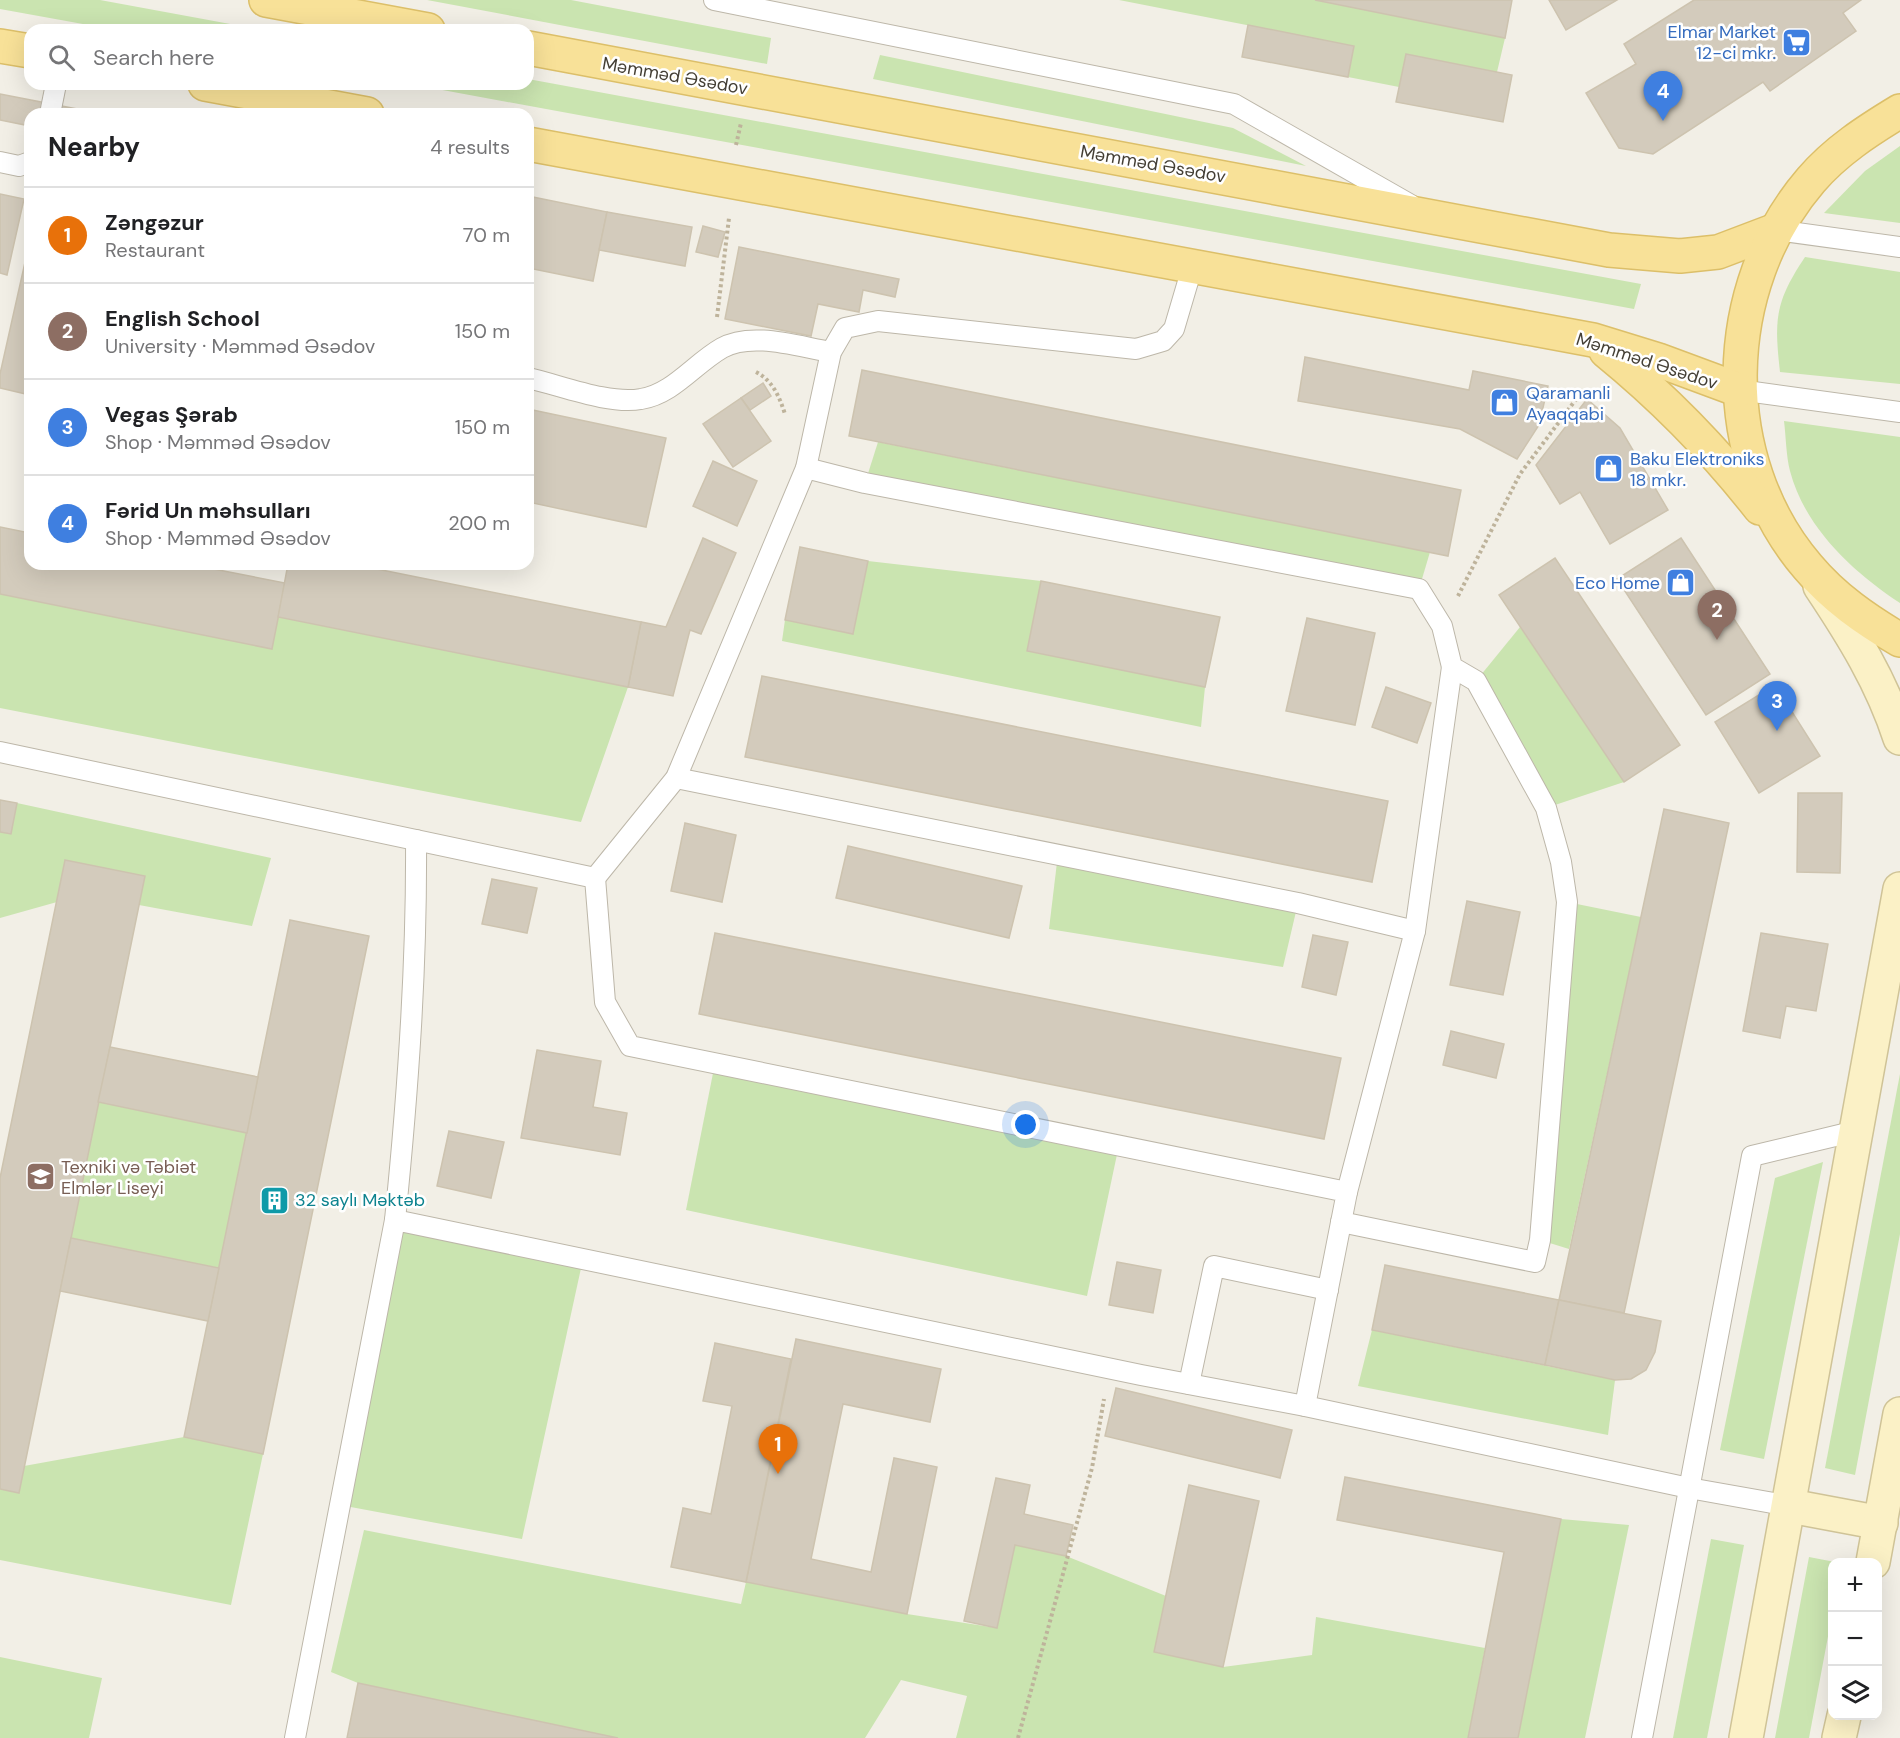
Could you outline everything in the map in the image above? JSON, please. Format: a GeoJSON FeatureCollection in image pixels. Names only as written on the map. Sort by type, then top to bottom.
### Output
{"type":"FeatureCollection","features":[{"type":"Feature","properties":{"kind":"main road"},"geometry":{"type":"LineString","coordinates":[[266,0],[396,24]]}},
{"type":"Feature","properties":{"kind":"main road"},"geometry":{"type":"LineString","coordinates":[[0,46],[24,50]]}},
{"type":"Feature","properties":{"kind":"main road","name":"Məmməd Əsədov"},"geometry":{"type":"LineString","coordinates":[[534,49],[1648,255],[1680,256],[1718,252],[1776,230]]}},
{"type":"Feature","properties":{"kind":"main road"},"geometry":{"type":"LineString","coordinates":[[237,90],[335,108]]}},
{"type":"Feature","properties":{"kind":"main road"},"geometry":{"type":"LineString","coordinates":[[1900,111],[1854,139],[1811,181],[1776,230],[1754,281],[1741,336],[1739,390],[1749,454],[1772,513],[1864,654],[1892,714],[1900,738]]}},
{"type":"Feature","properties":{"kind":"main road","name":"Məmməd Əsədov"},"geometry":{"type":"LineString","coordinates":[[534,145],[1593,340],[1658,360],[1739,390]]}},
{"type":"Feature","properties":{"kind":"main road"},"geometry":{"type":"LineString","coordinates":[[1593,340],[1645,383],[1707,443],[1807,567],[1857,615],[1900,640]]}},
{"type":"Feature","properties":{"kind":"main road"},"geometry":{"type":"LineString","coordinates":[[1746,1738],[1790,1506],[1900,889]]}},
{"type":"Feature","properties":{"kind":"main road"},"geometry":{"type":"LineString","coordinates":[[1875,1558],[1890,1525],[1900,1414]]}},
{"type":"Feature","properties":{"kind":"main road"},"geometry":{"type":"LineString","coordinates":[[1790,1506],[1890,1525]]}},
{"type":"Feature","properties":{"kind":"main road"},"geometry":{"type":"LineString","coordinates":[[1839,1738],[1843,1720]]}},
{"type":"Feature","properties":{"kind":"lane"},"geometry":{"type":"LineString","coordinates":[[714,0],[803,8],[1234,104],[1429,215]]}},
{"type":"Feature","properties":{"kind":"lane"},"geometry":{"type":"LineString","coordinates":[[51,108],[55,90]]}},
{"type":"Feature","properties":{"kind":"lane"},"geometry":{"type":"LineString","coordinates":[[0,162],[19,166],[24,164]]}},
{"type":"Feature","properties":{"kind":"lane"},"geometry":{"type":"LineString","coordinates":[[1776,230],[1900,247]]}},
{"type":"Feature","properties":{"kind":"lane"},"geometry":{"type":"LineString","coordinates":[[1192,268],[1174,329],[1163,341],[1136,349],[878,321],[845,328],[831,352],[806,468],[676,778],[595,878],[604,1002],[630,1046],[1347,1192]]}},
{"type":"Feature","properties":{"kind":"lane"},"geometry":{"type":"LineString","coordinates":[[534,379],[621,401],[641,399],[661,393],[723,348],[737,343],[760,341],[831,352]]}},
{"type":"Feature","properties":{"kind":"lane"},"geometry":{"type":"LineString","coordinates":[[1739,390],[1900,412]]}},
{"type":"Feature","properties":{"kind":"lane"},"geometry":{"type":"LineString","coordinates":[[806,468],[866,483],[1419,589],[1442,626],[1452,667],[1415,931],[1347,1192],[1305,1406]]}},
{"type":"Feature","properties":{"kind":"lane"},"geometry":{"type":"LineString","coordinates":[[1341,1222],[1536,1262],[1544,1193],[1565,892],[1561,862],[1546,808],[1476,681],[1452,667]]}},
{"type":"Feature","properties":{"kind":"lane"},"geometry":{"type":"LineString","coordinates":[[0,752],[595,878]]}},
{"type":"Feature","properties":{"kind":"lane"},"geometry":{"type":"LineString","coordinates":[[676,778],[1298,903],[1415,931]]}},
{"type":"Feature","properties":{"kind":"lane"},"geometry":{"type":"LineString","coordinates":[[295,1738],[395,1221],[410,1076],[416,949],[416,840]]}},
{"type":"Feature","properties":{"kind":"lane"},"geometry":{"type":"LineString","coordinates":[[1642,1738],[1752,1156],[1856,1131]]}},
{"type":"Feature","properties":{"kind":"lane"},"geometry":{"type":"LineString","coordinates":[[395,1221],[1305,1406],[1689,1488],[1790,1506]]}},
{"type":"Feature","properties":{"kind":"lane"},"geometry":{"type":"LineString","coordinates":[[1189,1384],[1214,1266],[1328,1290]]}},
{"type":"Feature","properties":{"kind":"path"},"geometry":{"type":"LineString","coordinates":[[729,181],[747,89]]}},
{"type":"Feature","properties":{"kind":"path"},"geometry":{"type":"LineString","coordinates":[[1442,626],[1520,474],[1583,390]]}},
{"type":"Feature","properties":{"kind":"path"},"geometry":{"type":"LineString","coordinates":[[1018,1738],[1092,1468],[1110,1368]]}},
{"type":"Feature","properties":{"kind":"green space"},"geometry":{"type":"Polygon","coordinates":[[[0,0],[100,0],[230,24],[83,24],[0,9],[0,0]]]}},
{"type":"Feature","properties":{"kind":"green space"},"geometry":{"type":"Polygon","coordinates":[[[427,0],[571,0],[771,38],[767,64],[427,0]]]}},
{"type":"Feature","properties":{"kind":"green space"},"geometry":{"type":"Polygon","coordinates":[[[1119,0],[1315,0],[1505,38],[1497,72],[1406,54],[1399,87],[1348,77],[1354,46],[1119,0]]]}},
{"type":"Feature","properties":{"kind":"green space"},"geometry":{"type":"Polygon","coordinates":[[[880,55],[1233,128],[1306,166],[873,79],[880,55]]]}},
{"type":"Feature","properties":{"kind":"green space"},"geometry":{"type":"Polygon","coordinates":[[[534,80],[1641,284],[1634,309],[443,90],[534,90],[534,80]]]}},
{"type":"Feature","properties":{"kind":"green space"},"geometry":{"type":"Polygon","coordinates":[[[1900,146],[1900,223],[1824,213],[1865,171],[1900,146]]]}},
{"type":"Feature","properties":{"kind":"green space"},"geometry":{"type":"Polygon","coordinates":[[[1805,257],[1900,272],[1900,384],[1780,372],[1777,338],[1779,312],[1788,286],[1805,257]]]}},
{"type":"Feature","properties":{"kind":"green space"},"geometry":{"type":"Polygon","coordinates":[[[1784,421],[1900,437],[1900,603],[1848,563],[1819,530],[1797,492],[1790,471],[1784,421]]]}},
{"type":"Feature","properties":{"kind":"green space"},"geometry":{"type":"Polygon","coordinates":[[[878,442],[1430,552],[1419,589],[865,483],[878,442]]]}},
{"type":"Feature","properties":{"kind":"green space"},"geometry":{"type":"Polygon","coordinates":[[[868,561],[1041,581],[1027,651],[1205,687],[1201,727],[782,641],[785,620],[853,634],[868,561]]]}},
{"type":"Feature","properties":{"kind":"green space"},"geometry":{"type":"Polygon","coordinates":[[[0,594],[271,648],[278,617],[628,687],[581,822],[0,708],[0,594]]]}},
{"type":"Feature","properties":{"kind":"green space"},"geometry":{"type":"Polygon","coordinates":[[[1520,627],[1624,782],[1546,808],[1476,681],[1520,627]]]}},
{"type":"Feature","properties":{"kind":"green space"},"geometry":{"type":"Polygon","coordinates":[[[17,803],[271,858],[252,926],[139,905],[57,902],[0,918],[0,832],[17,803]]]}},
{"type":"Feature","properties":{"kind":"green space"},"geometry":{"type":"Polygon","coordinates":[[[1058,854],[1298,903],[1283,967],[1049,929],[1058,854]]]}},
{"type":"Feature","properties":{"kind":"green space"},"geometry":{"type":"Polygon","coordinates":[[[1567,902],[1641,917],[1569,1249],[1540,1240],[1567,902]]]}},
{"type":"Feature","properties":{"kind":"green space"},"geometry":{"type":"Polygon","coordinates":[[[715,1063],[1119,1145],[1087,1296],[686,1210],[715,1063]]]}},
{"type":"Feature","properties":{"kind":"green space"},"geometry":{"type":"Polygon","coordinates":[[[1900,1074],[1900,1234],[1855,1475],[1825,1468],[1900,1074]]]}},
{"type":"Feature","properties":{"kind":"green space"},"geometry":{"type":"Polygon","coordinates":[[[98,1102],[247,1133],[219,1268],[71,1238],[98,1102]]]}},
{"type":"Feature","properties":{"kind":"green space"},"geometry":{"type":"Polygon","coordinates":[[[1823,1162],[1764,1459],[1720,1450],[1775,1178],[1823,1162]]]}},
{"type":"Feature","properties":{"kind":"green space"},"geometry":{"type":"Polygon","coordinates":[[[395,1220],[583,1259],[522,1539],[340,1505],[395,1220]]]}},
{"type":"Feature","properties":{"kind":"green space"},"geometry":{"type":"Polygon","coordinates":[[[1372,1330],[1615,1380],[1608,1435],[1358,1386],[1372,1330]]]}},
{"type":"Feature","properties":{"kind":"green space"},"geometry":{"type":"Polygon","coordinates":[[[184,1437],[263,1454],[231,1605],[0,1560],[0,1489],[19,1493],[24,1466],[184,1437]]]}},
{"type":"Feature","properties":{"kind":"green space"},"geometry":{"type":"Polygon","coordinates":[[[1561,1519],[1629,1525],[1585,1738],[1518,1738],[1561,1519]]]}},
{"type":"Feature","properties":{"kind":"green space"},"geometry":{"type":"Polygon","coordinates":[[[364,1530],[741,1604],[746,1582],[907,1614],[997,1628],[1015,1545],[1066,1556],[1166,1596],[1154,1652],[1223,1667],[1312,1655],[1316,1617],[1485,1648],[1468,1738],[956,1738],[967,1696],[901,1680],[865,1738],[618,1738],[358,1683],[331,1672],[364,1530]]]}},
{"type":"Feature","properties":{"kind":"green space"},"geometry":{"type":"Polygon","coordinates":[[[1711,1539],[1744,1545],[1707,1738],[1673,1738],[1711,1539]]]}},
{"type":"Feature","properties":{"kind":"green space"},"geometry":{"type":"Polygon","coordinates":[[[1809,1557],[1828,1561],[1828,1636],[1809,1738],[1775,1738],[1809,1557]]]}},
{"type":"Feature","properties":{"kind":"green space"},"geometry":{"type":"Polygon","coordinates":[[[0,1657],[102,1678],[89,1738],[0,1738],[0,1657]]]}},
{"type":"Feature","properties":{"kind":"building"},"geometry":{"type":"Polygon","coordinates":[[[1315,0],[1512,0],[1505,38],[1315,0]]]}},
{"type":"Feature","properties":{"kind":"building"},"geometry":{"type":"Polygon","coordinates":[[[1549,0],[1617,0],[1566,30],[1549,0]]]}},
{"type":"Feature","properties":{"kind":"building"},"geometry":{"type":"Polygon","coordinates":[[[1694,0],[1861,0],[1843,13],[1856,31],[1770,91],[1763,82],[1653,154],[1619,148],[1586,93],[1636,64],[1624,44],[1694,0]]]}},
{"type":"Feature","properties":{"kind":"building"},"geometry":{"type":"Polygon","coordinates":[[[1248,25],[1354,46],[1348,77],[1242,57],[1248,25]]]}},
{"type":"Feature","properties":{"kind":"building"},"geometry":{"type":"Polygon","coordinates":[[[1406,54],[1512,75],[1503,122],[1396,102],[1406,54]]]}},
{"type":"Feature","properties":{"kind":"building"},"geometry":{"type":"Polygon","coordinates":[[[0,94],[72,108],[24,108],[24,125],[0,120],[0,94]]]}},
{"type":"Feature","properties":{"kind":"building"},"geometry":{"type":"Polygon","coordinates":[[[0,194],[24,199],[7,275],[0,273],[0,194]]]}},
{"type":"Feature","properties":{"kind":"building"},"geometry":{"type":"Polygon","coordinates":[[[534,197],[607,212],[593,281],[534,269],[534,197]]]}},
{"type":"Feature","properties":{"kind":"building"},"geometry":{"type":"Polygon","coordinates":[[[607,212],[692,227],[685,266],[599,250],[607,212]]]}},
{"type":"Feature","properties":{"kind":"building"},"geometry":{"type":"Polygon","coordinates":[[[703,226],[725,232],[718,257],[696,252],[703,226]]]}},
{"type":"Feature","properties":{"kind":"building"},"geometry":{"type":"Polygon","coordinates":[[[739,247],[899,279],[895,297],[863,290],[859,312],[818,304],[811,336],[725,319],[739,247]]]}},
{"type":"Feature","properties":{"kind":"building"},"geometry":{"type":"Polygon","coordinates":[[[24,267],[24,394],[0,388],[0,374],[24,267]]]}},
{"type":"Feature","properties":{"kind":"building"},"geometry":{"type":"Polygon","coordinates":[[[1305,357],[1469,390],[1473,371],[1548,386],[1539,425],[1517,459],[1460,429],[1298,401],[1305,357]]]}},
{"type":"Feature","properties":{"kind":"building"},"geometry":{"type":"Polygon","coordinates":[[[862,370],[1461,490],[1448,556],[849,436],[862,370]]]}},
{"type":"Feature","properties":{"kind":"building"},"geometry":{"type":"Polygon","coordinates":[[[763,383],[771,396],[750,410],[741,398],[763,383]]]}},
{"type":"Feature","properties":{"kind":"building"},"geometry":{"type":"Polygon","coordinates":[[[741,398],[771,441],[733,467],[703,424],[741,398]]]}},
{"type":"Feature","properties":{"kind":"building"},"geometry":{"type":"Polygon","coordinates":[[[1587,399],[1620,428],[1668,510],[1610,544],[1580,492],[1560,504],[1536,465],[1587,399]]]}},
{"type":"Feature","properties":{"kind":"building"},"geometry":{"type":"Polygon","coordinates":[[[534,410],[666,438],[646,527],[534,503],[534,410]]]}},
{"type":"Feature","properties":{"kind":"building"},"geometry":{"type":"Polygon","coordinates":[[[713,461],[757,481],[737,526],[693,506],[713,461]]]}},
{"type":"Feature","properties":{"kind":"building"},"geometry":{"type":"Polygon","coordinates":[[[0,527],[24,532],[24,570],[219,570],[285,583],[272,649],[0,594],[0,527]]]}},
{"type":"Feature","properties":{"kind":"building"},"geometry":{"type":"Polygon","coordinates":[[[703,538],[736,553],[701,634],[690,630],[673,696],[628,687],[641,622],[666,627],[703,538]]]}},
{"type":"Feature","properties":{"kind":"building"},"geometry":{"type":"Polygon","coordinates":[[[1681,538],[1770,674],[1706,715],[1617,579],[1681,538]]]}},
{"type":"Feature","properties":{"kind":"building"},"geometry":{"type":"Polygon","coordinates":[[[800,547],[868,561],[853,634],[785,620],[800,547]]]}},
{"type":"Feature","properties":{"kind":"building"},"geometry":{"type":"Polygon","coordinates":[[[1555,558],[1680,745],[1624,782],[1499,595],[1555,558]]]}},
{"type":"Feature","properties":{"kind":"building"},"geometry":{"type":"Polygon","coordinates":[[[287,570],[382,570],[641,622],[628,687],[278,617],[287,570]]]}},
{"type":"Feature","properties":{"kind":"building"},"geometry":{"type":"Polygon","coordinates":[[[1041,581],[1220,617],[1205,687],[1027,651],[1041,581]]]}},
{"type":"Feature","properties":{"kind":"building"},"geometry":{"type":"Polygon","coordinates":[[[1307,618],[1375,633],[1355,725],[1286,711],[1307,618]]]}},
{"type":"Feature","properties":{"kind":"building"},"geometry":{"type":"Polygon","coordinates":[[[762,676],[1388,801],[1372,882],[745,757],[762,676]]]}},
{"type":"Feature","properties":{"kind":"building"},"geometry":{"type":"Polygon","coordinates":[[[1775,685],[1820,756],[1759,793],[1715,722],[1775,685]]]}},
{"type":"Feature","properties":{"kind":"building"},"geometry":{"type":"Polygon","coordinates":[[[1386,687],[1431,703],[1417,743],[1372,727],[1386,687]]]}},
{"type":"Feature","properties":{"kind":"building"},"geometry":{"type":"Polygon","coordinates":[[[1798,793],[1842,793],[1840,873],[1797,872],[1798,793]]]}},
{"type":"Feature","properties":{"kind":"building"},"geometry":{"type":"Polygon","coordinates":[[[0,800],[17,803],[11,834],[0,832],[0,800]]]}},
{"type":"Feature","properties":{"kind":"building"},"geometry":{"type":"Polygon","coordinates":[[[1664,809],[1729,823],[1624,1313],[1559,1300],[1664,809]]]}},
{"type":"Feature","properties":{"kind":"building"},"geometry":{"type":"Polygon","coordinates":[[[685,823],[736,835],[722,902],[671,891],[685,823]]]}},
{"type":"Feature","properties":{"kind":"building"},"geometry":{"type":"Polygon","coordinates":[[[848,846],[1022,886],[1009,938],[836,898],[848,846]]]}},
{"type":"Feature","properties":{"kind":"building"},"geometry":{"type":"Polygon","coordinates":[[[65,860],[145,876],[19,1493],[0,1489],[0,1178],[65,860]]]}},
{"type":"Feature","properties":{"kind":"building"},"geometry":{"type":"Polygon","coordinates":[[[492,879],[537,888],[527,933],[482,924],[492,879]]]}},
{"type":"Feature","properties":{"kind":"building"},"geometry":{"type":"Polygon","coordinates":[[[1467,901],[1520,912],[1503,995],[1450,985],[1467,901]]]}},
{"type":"Feature","properties":{"kind":"building","name":"32 saylı Məktəb"},"geometry":{"type":"Polygon","coordinates":[[[290,920],[369,936],[263,1454],[184,1437],[290,920]]]}},
{"type":"Feature","properties":{"kind":"building"},"geometry":{"type":"Polygon","coordinates":[[[715,933],[1341,1058],[1324,1139],[699,1014],[715,933]]]}},
{"type":"Feature","properties":{"kind":"building"},"geometry":{"type":"Polygon","coordinates":[[[1761,933],[1828,944],[1816,1011],[1786,1006],[1780,1038],[1743,1031],[1761,933]]]}},
{"type":"Feature","properties":{"kind":"building"},"geometry":{"type":"Polygon","coordinates":[[[1313,935],[1348,942],[1336,995],[1302,987],[1313,935]]]}},
{"type":"Feature","properties":{"kind":"building"},"geometry":{"type":"Polygon","coordinates":[[[1451,1031],[1504,1044],[1496,1078],[1443,1065],[1451,1031]]]}},
{"type":"Feature","properties":{"kind":"building"},"geometry":{"type":"Polygon","coordinates":[[[110,1047],[258,1077],[247,1133],[98,1102],[110,1047]]]}},
{"type":"Feature","properties":{"kind":"building"},"geometry":{"type":"Polygon","coordinates":[[[537,1050],[601,1061],[593,1107],[627,1113],[620,1155],[521,1138],[537,1050]]]}},
{"type":"Feature","properties":{"kind":"building"},"geometry":{"type":"Polygon","coordinates":[[[449,1131],[504,1142],[491,1198],[437,1186],[449,1131]]]}},
{"type":"Feature","properties":{"kind":"building"},"geometry":{"type":"Polygon","coordinates":[[[71,1238],[219,1268],[208,1321],[60,1291],[71,1238]]]}},
{"type":"Feature","properties":{"kind":"building"},"geometry":{"type":"Polygon","coordinates":[[[1117,1262],[1161,1270],[1153,1313],[1109,1305],[1117,1262]]]}},
{"type":"Feature","properties":{"kind":"building"},"geometry":{"type":"Polygon","coordinates":[[[1385,1265],[1559,1300],[1545,1365],[1372,1330],[1385,1265]]]}},
{"type":"Feature","properties":{"kind":"building"},"geometry":{"type":"Polygon","coordinates":[[[1559,1300],[1661,1321],[1655,1352],[1646,1370],[1631,1379],[1615,1380],[1545,1365],[1559,1300]]]}},
{"type":"Feature","properties":{"kind":"building"},"geometry":{"type":"Polygon","coordinates":[[[796,1339],[941,1369],[930,1422],[843,1404],[811,1559],[871,1572],[894,1458],[937,1467],[907,1614],[746,1582],[796,1339]]]}},
{"type":"Feature","properties":{"kind":"building"},"geometry":{"type":"Polygon","coordinates":[[[715,1343],[791,1359],[746,1582],[671,1567],[683,1508],[711,1514],[732,1406],[703,1401],[715,1343]]]}},
{"type":"Feature","properties":{"kind":"building"},"geometry":{"type":"Polygon","coordinates":[[[1116,1388],[1292,1430],[1280,1478],[1105,1436],[1116,1388]]]}},
{"type":"Feature","properties":{"kind":"building"},"geometry":{"type":"Polygon","coordinates":[[[1345,1477],[1561,1519],[1518,1738],[1468,1738],[1504,1552],[1337,1520],[1345,1477]]]}},
{"type":"Feature","properties":{"kind":"building"},"geometry":{"type":"Polygon","coordinates":[[[996,1478],[1030,1485],[1024,1514],[1073,1525],[1066,1556],[1015,1545],[997,1628],[964,1621],[996,1478]]]}},
{"type":"Feature","properties":{"kind":"building"},"geometry":{"type":"Polygon","coordinates":[[[1189,1485],[1259,1501],[1223,1667],[1154,1652],[1189,1485]]]}},
{"type":"Feature","properties":{"kind":"building"},"geometry":{"type":"Polygon","coordinates":[[[358,1683],[618,1738],[347,1738],[358,1683]]]}},
{"type":"Feature","properties":{"kind":"place","name":"Elmar Market 12-ci mkr."},"geometry":{"type":"Point","coordinates":[1797,42]}},
{"type":"Feature","properties":{"kind":"place","name":"Fərid Un məhsulları"},"geometry":{"type":"Point","coordinates":[1663,121]}},
{"type":"Feature","properties":{"kind":"place","name":"Qaramanli Ayaqqabi"},"geometry":{"type":"Point","coordinates":[1505,403]}},
{"type":"Feature","properties":{"kind":"place","name":"Baku Elektroniks 18 mkr."},"geometry":{"type":"Point","coordinates":[1609,469]}},
{"type":"Feature","properties":{"kind":"place","name":"Eco Home"},"geometry":{"type":"Point","coordinates":[1681,583]}},
{"type":"Feature","properties":{"kind":"place","name":"English School"},"geometry":{"type":"Point","coordinates":[1717,640]}},
{"type":"Feature","properties":{"kind":"place","name":"Vegas Şərab"},"geometry":{"type":"Point","coordinates":[1777,731]}},
{"type":"Feature","properties":{"kind":"place","name":"Texniki və Təbiət Elmlər Liseyi"},"geometry":{"type":"Point","coordinates":[40,1177]}},
{"type":"Feature","properties":{"kind":"place","name":"32 saylı Məktəb"},"geometry":{"type":"Point","coordinates":[274,1200]}},
{"type":"Feature","properties":{"kind":"place","name":"Zəngəzur"},"geometry":{"type":"Point","coordinates":[778,1474]}}]}
